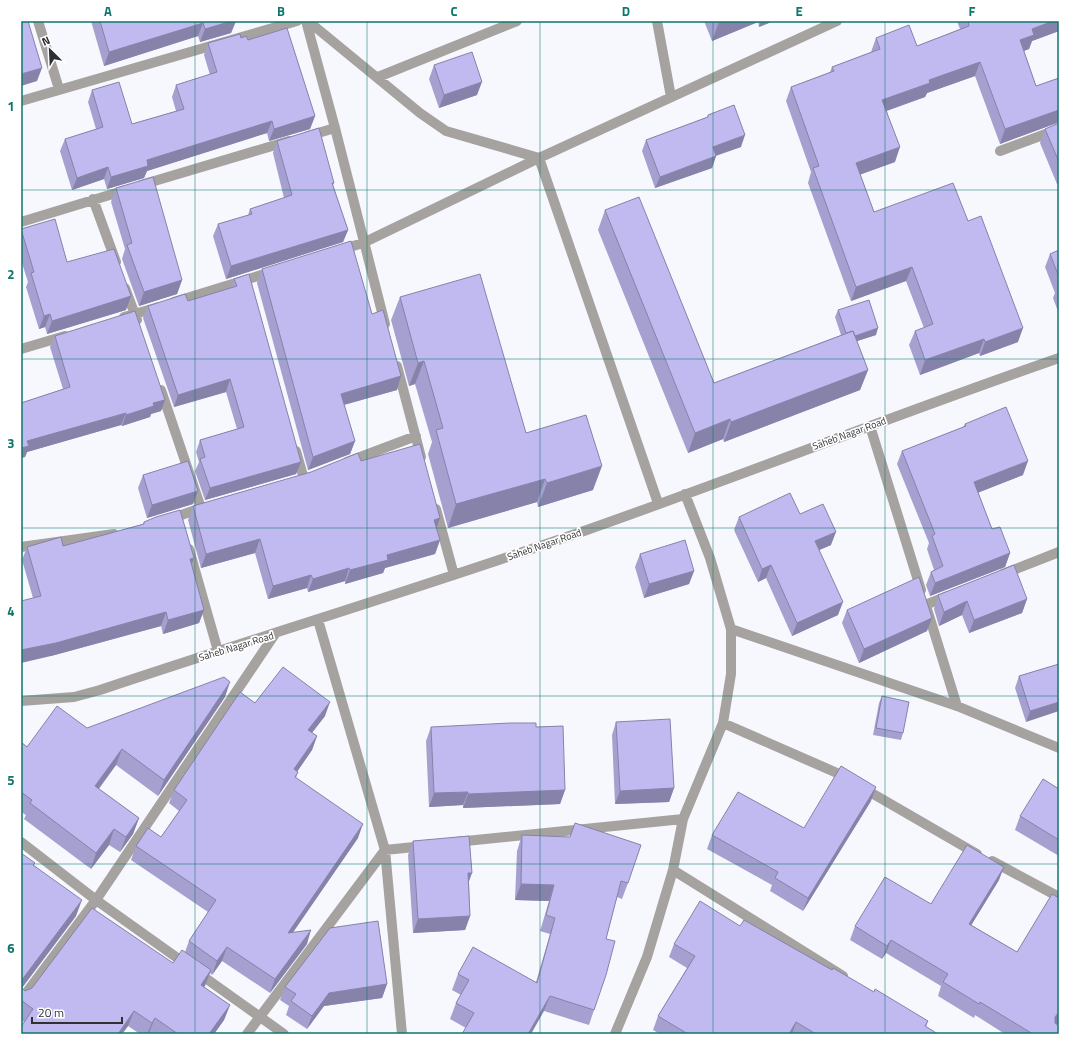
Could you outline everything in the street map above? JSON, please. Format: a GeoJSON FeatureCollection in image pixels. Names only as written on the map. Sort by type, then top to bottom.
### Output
{"type":"FeatureCollection","features":[{"type":"Feature","properties":{"kind":"street"},"geometry":{"type":"LineString","coordinates":[[38,21],[59,89]]}},
{"type":"Feature","properties":{"kind":"street"},"geometry":{"type":"LineString","coordinates":[[21,101],[297,21]]}},
{"type":"Feature","properties":{"kind":"street"},"geometry":{"type":"LineString","coordinates":[[307,21],[351,58],[378,77],[420,113],[446,131],[539,158]]}},
{"type":"Feature","properties":{"kind":"street"},"geometry":{"type":"LineString","coordinates":[[307,21],[387,332]]}},
{"type":"Feature","properties":{"kind":"street"},"geometry":{"type":"LineString","coordinates":[[378,77],[517,21]]}},
{"type":"Feature","properties":{"kind":"street"},"geometry":{"type":"LineString","coordinates":[[657,21],[671,97]]}},
{"type":"Feature","properties":{"kind":"street"},"geometry":{"type":"LineString","coordinates":[[333,252],[363,243],[539,158],[837,21]]}},
{"type":"Feature","properties":{"kind":"street"},"geometry":{"type":"LineString","coordinates":[[21,222],[335,128]]}},
{"type":"Feature","properties":{"kind":"street"},"geometry":{"type":"LineString","coordinates":[[1000,151],[1059,129]]}},
{"type":"Feature","properties":{"kind":"street"},"geometry":{"type":"LineString","coordinates":[[539,158],[658,504]]}},
{"type":"Feature","properties":{"kind":"street"},"geometry":{"type":"LineString","coordinates":[[93,200],[140,329]]}},
{"type":"Feature","properties":{"kind":"street"},"geometry":{"type":"LineString","coordinates":[[112,321],[250,283],[280,269]]}},
{"type":"Feature","properties":{"kind":"street"},"geometry":{"type":"LineString","coordinates":[[21,349],[74,333]]}},
{"type":"Feature","properties":{"kind":"street"},"geometry":{"type":"LineString","coordinates":[[393,354],[424,465]]}},
{"type":"Feature","properties":{"kind":"street","name":"Saheb Nagar Road"},"geometry":{"type":"LineString","coordinates":[[21,701],[74,697],[454,576],[658,504],[1059,358]]}},
{"type":"Feature","properties":{"kind":"street"},"geometry":{"type":"LineString","coordinates":[[158,381],[201,508]]}},
{"type":"Feature","properties":{"kind":"street"},"geometry":{"type":"LineString","coordinates":[[870,426],[957,706]]}},
{"type":"Feature","properties":{"kind":"street"},"geometry":{"type":"LineString","coordinates":[[338,466],[416,436]]}},
{"type":"Feature","properties":{"kind":"street"},"geometry":{"type":"LineString","coordinates":[[294,440],[304,479]]}},
{"type":"Feature","properties":{"kind":"street"},"geometry":{"type":"LineString","coordinates":[[616,1034],[647,957],[673,870],[683,819],[723,724],[731,674],[731,629],[710,558],[685,494]]}},
{"type":"Feature","properties":{"kind":"street"},"geometry":{"type":"LineString","coordinates":[[434,502],[454,576]]}},
{"type":"Feature","properties":{"kind":"street"},"geometry":{"type":"LineString","coordinates":[[157,522],[181,520],[201,508],[215,504]]}},
{"type":"Feature","properties":{"kind":"street"},"geometry":{"type":"LineString","coordinates":[[21,547],[127,531]]}},
{"type":"Feature","properties":{"kind":"street"},"geometry":{"type":"LineString","coordinates":[[186,538],[218,651]]}},
{"type":"Feature","properties":{"kind":"street"},"geometry":{"type":"LineString","coordinates":[[992,578],[1059,552]]}},
{"type":"Feature","properties":{"kind":"street"},"geometry":{"type":"LineString","coordinates":[[925,605],[955,593]]}},
{"type":"Feature","properties":{"kind":"street"},"geometry":{"type":"LineString","coordinates":[[318,620],[385,850],[402,1034]]}},
{"type":"Feature","properties":{"kind":"street"},"geometry":{"type":"LineString","coordinates":[[731,629],[957,706],[1059,748]]}},
{"type":"Feature","properties":{"kind":"street"},"geometry":{"type":"LineString","coordinates":[[21,1000],[96,900],[275,634]]}},
{"type":"Feature","properties":{"kind":"street"},"geometry":{"type":"LineString","coordinates":[[723,724],[837,774],[936,832],[1059,897]]}},
{"type":"Feature","properties":{"kind":"street"},"geometry":{"type":"LineString","coordinates":[[448,843],[683,819]]}},
{"type":"Feature","properties":{"kind":"street"},"geometry":{"type":"LineString","coordinates":[[21,842],[96,900],[284,1034]]}},
{"type":"Feature","properties":{"kind":"street"},"geometry":{"type":"LineString","coordinates":[[247,1034],[385,850],[432,845]]}},
{"type":"Feature","properties":{"kind":"street"},"geometry":{"type":"LineString","coordinates":[[673,870],[854,983]]}},
{"type":"Feature","properties":{"kind":"building"},"geometry":{"type":"Polygon","coordinates":[[[21,21],[28,21],[42,68],[21,74],[21,21]]]}},
{"type":"Feature","properties":{"kind":"building"},"geometry":{"type":"Polygon","coordinates":[[[100,21],[232,21],[205,29],[203,23],[109,52],[100,21]]]}},
{"type":"Feature","properties":{"kind":"building"},"geometry":{"type":"Polygon","coordinates":[[[968,21],[1053,21],[1032,29],[1034,35],[1020,40],[1036,86],[1059,78],[1059,110],[1005,129],[980,62],[929,80],[930,83],[882,100],[900,147],[856,163],[874,212],[953,183],[968,221],[981,216],[1023,328],[985,342],[984,339],[925,360],[915,331],[933,324],[912,267],[856,287],[813,168],[819,166],[791,87],[834,71],[832,67],[880,49],[876,38],[909,25],[917,46],[969,26],[968,21]]]}},
{"type":"Feature","properties":{"kind":"building"},"geometry":{"type":"Polygon","coordinates":[[[287,28],[315,116],[274,129],[272,121],[147,160],[148,166],[111,177],[108,167],[77,178],[65,139],[103,127],[92,90],[119,82],[132,124],[184,109],[176,85],[217,72],[208,43],[240,34],[241,38],[246,36],[248,40],[287,28]]]}},
{"type":"Feature","properties":{"kind":"building"},"geometry":{"type":"Polygon","coordinates":[[[472,52],[482,82],[444,95],[434,65],[472,52]]]}},
{"type":"Feature","properties":{"kind":"building"},"geometry":{"type":"Polygon","coordinates":[[[734,105],[745,135],[713,147],[716,156],[660,177],[646,140],[708,117],[708,115],[734,105]]]}},
{"type":"Feature","properties":{"kind":"building"},"geometry":{"type":"Polygon","coordinates":[[[1059,123],[1059,162],[1045,129],[1059,123]]]}},
{"type":"Feature","properties":{"kind":"building"},"geometry":{"type":"Polygon","coordinates":[[[319,128],[334,183],[332,183],[348,230],[231,266],[218,224],[252,214],[250,209],[292,195],[277,141],[319,128]]]}},
{"type":"Feature","properties":{"kind":"building"},"geometry":{"type":"Polygon","coordinates":[[[153,177],[182,280],[144,292],[127,245],[132,243],[116,188],[153,177]]]}},
{"type":"Feature","properties":{"kind":"building"},"geometry":{"type":"Polygon","coordinates":[[[639,197],[714,383],[853,331],[868,370],[731,422],[730,419],[695,433],[605,210],[639,197]]]}},
{"type":"Feature","properties":{"kind":"building"},"geometry":{"type":"Polygon","coordinates":[[[55,219],[67,262],[114,249],[131,296],[52,321],[50,314],[44,316],[31,273],[34,272],[21,229],[55,219]]]}},
{"type":"Feature","properties":{"kind":"building"},"geometry":{"type":"Polygon","coordinates":[[[351,241],[372,314],[383,310],[401,376],[341,394],[355,441],[313,457],[262,269],[351,241]]]}},
{"type":"Feature","properties":{"kind":"building"},"geometry":{"type":"Polygon","coordinates":[[[1059,250],[1059,277],[1050,254],[1059,250]]]}},
{"type":"Feature","properties":{"kind":"building"},"geometry":{"type":"Polygon","coordinates":[[[249,274],[301,462],[210,488],[200,459],[205,457],[200,440],[244,427],[230,379],[178,395],[148,306],[185,294],[188,301],[237,286],[234,279],[249,274]]]}},
{"type":"Feature","properties":{"kind":"building"},"geometry":{"type":"Polygon","coordinates":[[[480,274],[526,433],[586,415],[602,466],[547,483],[545,479],[456,504],[436,430],[443,428],[424,361],[418,363],[400,297],[480,274]]]}},
{"type":"Feature","properties":{"kind":"building"},"geometry":{"type":"Polygon","coordinates":[[[869,300],[878,328],[855,336],[853,331],[846,333],[838,310],[869,300]]]}},
{"type":"Feature","properties":{"kind":"building"},"geometry":{"type":"Polygon","coordinates":[[[135,311],[165,400],[153,403],[154,406],[126,415],[126,413],[27,441],[29,446],[21,448],[21,403],[70,387],[55,336],[135,311]]]}},
{"type":"Feature","properties":{"kind":"building"},"geometry":{"type":"Polygon","coordinates":[[[1006,407],[1028,461],[974,482],[992,529],[1000,527],[1010,553],[935,583],[931,572],[943,566],[932,536],[935,534],[902,451],[966,426],[965,424],[1006,407]]]}},
{"type":"Feature","properties":{"kind":"building"},"geometry":{"type":"Polygon","coordinates":[[[420,444],[440,518],[434,520],[440,540],[387,555],[388,560],[350,570],[349,568],[313,579],[311,575],[273,586],[260,539],[206,554],[193,506],[311,472],[358,453],[361,461],[420,444]]]}},
{"type":"Feature","properties":{"kind":"building"},"geometry":{"type":"Polygon","coordinates":[[[188,461],[198,491],[152,505],[143,475],[188,461]]]}},
{"type":"Feature","properties":{"kind":"building"},"geometry":{"type":"Polygon","coordinates":[[[790,493],[800,514],[823,504],[836,532],[815,541],[843,602],[797,623],[771,565],[762,569],[739,517],[790,493]]]}},
{"type":"Feature","properties":{"kind":"building"},"geometry":{"type":"Polygon","coordinates":[[[180,510],[194,558],[190,559],[204,610],[168,620],[166,612],[56,643],[21,650],[21,601],[41,596],[27,547],[61,537],[63,546],[144,524],[144,522],[156,517],[180,510]]]}},
{"type":"Feature","properties":{"kind":"building"},"geometry":{"type":"Polygon","coordinates":[[[685,540],[694,571],[649,584],[640,554],[685,540]]]}},
{"type":"Feature","properties":{"kind":"building"},"geometry":{"type":"Polygon","coordinates":[[[1014,565],[1027,599],[974,620],[967,601],[944,612],[938,595],[1014,565]]]}},
{"type":"Feature","properties":{"kind":"building"},"geometry":{"type":"Polygon","coordinates":[[[919,577],[932,618],[864,649],[847,610],[919,577]]]}},
{"type":"Feature","properties":{"kind":"building"},"geometry":{"type":"Polygon","coordinates":[[[1059,664],[1059,702],[1030,711],[1019,676],[1059,664]]]}},
{"type":"Feature","properties":{"kind":"building"},"geometry":{"type":"Polygon","coordinates":[[[283,667],[330,702],[308,730],[317,736],[294,769],[298,772],[295,777],[363,824],[288,933],[311,930],[275,979],[227,947],[217,961],[189,941],[216,900],[136,846],[148,828],[161,837],[187,800],[174,790],[240,692],[255,703],[283,667]]]}},
{"type":"Feature","properties":{"kind":"building"},"geometry":{"type":"Polygon","coordinates":[[[224,677],[230,682],[164,780],[122,749],[95,786],[139,818],[126,837],[114,829],[96,853],[30,803],[32,800],[21,792],[21,742],[27,747],[57,706],[87,728],[224,677]]]}},
{"type":"Feature","properties":{"kind":"building"},"geometry":{"type":"Polygon","coordinates":[[[882,696],[909,702],[903,733],[876,728],[882,696]]]}},
{"type":"Feature","properties":{"kind":"building"},"geometry":{"type":"Polygon","coordinates":[[[670,719],[674,788],[620,791],[616,722],[670,719]]]}},
{"type":"Feature","properties":{"kind":"building"},"geometry":{"type":"Polygon","coordinates":[[[536,723],[536,727],[563,726],[565,790],[468,794],[468,792],[434,793],[431,727],[536,723]]]}},
{"type":"Feature","properties":{"kind":"building"},"geometry":{"type":"Polygon","coordinates":[[[841,766],[876,787],[808,898],[775,878],[778,872],[712,835],[738,792],[804,828],[841,766]]]}},
{"type":"Feature","properties":{"kind":"building"},"geometry":{"type":"Polygon","coordinates":[[[1043,779],[1059,789],[1059,840],[1020,816],[1043,779]]]}},
{"type":"Feature","properties":{"kind":"building"},"geometry":{"type":"Polygon","coordinates":[[[575,823],[641,845],[628,883],[621,881],[606,939],[615,941],[606,975],[594,1010],[550,996],[528,1034],[462,1034],[474,1013],[456,1003],[469,980],[458,974],[473,947],[537,983],[555,918],[546,915],[554,885],[521,884],[522,835],[570,837],[575,823]]]}},
{"type":"Feature","properties":{"kind":"building"},"geometry":{"type":"Polygon","coordinates":[[[469,836],[472,873],[468,873],[470,916],[418,919],[413,841],[469,836]]]}},
{"type":"Feature","properties":{"kind":"building"},"geometry":{"type":"Polygon","coordinates":[[[967,845],[1004,867],[969,924],[1017,952],[1052,894],[1059,898],[1059,1012],[1055,1017],[1055,1023],[1059,1026],[1059,1034],[1033,1034],[943,982],[948,974],[891,940],[887,946],[855,926],[885,877],[931,904],[967,845]]]}},
{"type":"Feature","properties":{"kind":"building"},"geometry":{"type":"Polygon","coordinates":[[[21,853],[35,863],[33,865],[82,900],[21,981],[21,853]]]}},
{"type":"Feature","properties":{"kind":"building"},"geometry":{"type":"Polygon","coordinates":[[[700,901],[740,926],[744,920],[832,970],[833,968],[874,992],[875,989],[928,1021],[925,1026],[938,1034],[816,1034],[796,1022],[789,1034],[688,1034],[658,1016],[695,956],[674,944],[700,901]]]}},
{"type":"Feature","properties":{"kind":"building"},"geometry":{"type":"Polygon","coordinates":[[[92,908],[173,963],[182,950],[211,970],[201,985],[230,1005],[209,1034],[178,1034],[155,1018],[152,1023],[134,1011],[118,1034],[21,1034],[21,1027],[33,1009],[21,1000],[21,987],[25,991],[32,988],[92,908]]]}},
{"type":"Feature","properties":{"kind":"building"},"geometry":{"type":"Polygon","coordinates":[[[378,921],[387,984],[329,993],[312,1016],[291,1001],[296,994],[285,987],[330,928],[378,921]]]}}]}
